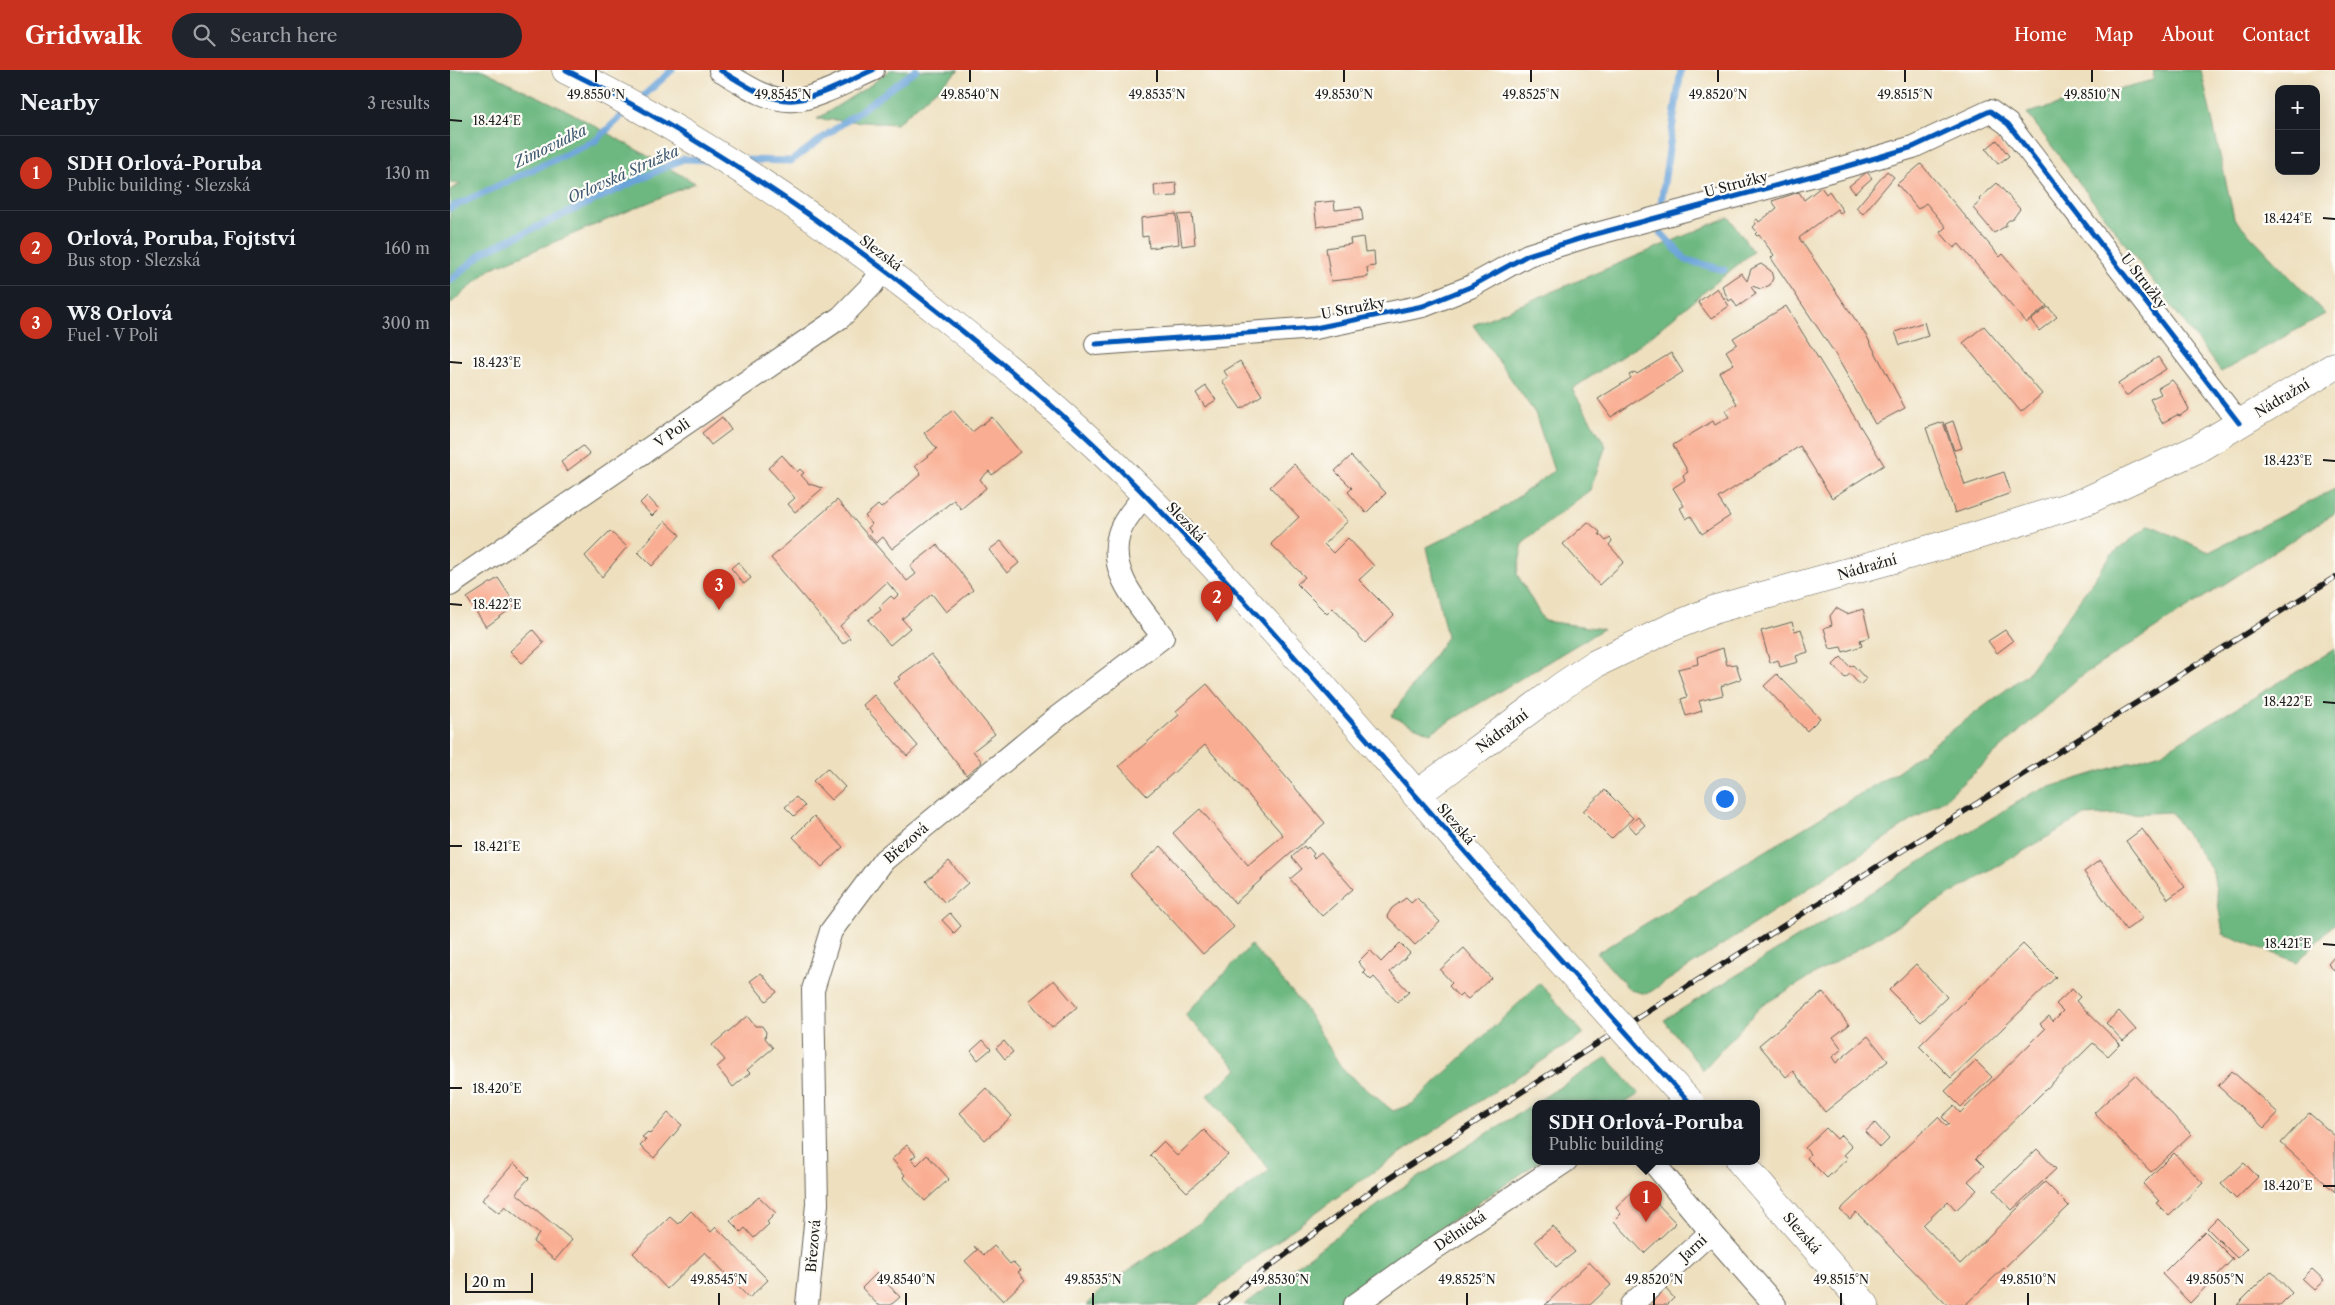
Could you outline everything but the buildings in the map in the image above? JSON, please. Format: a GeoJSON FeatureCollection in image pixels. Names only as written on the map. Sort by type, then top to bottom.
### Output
{"type":"FeatureCollection","features":[{"type":"Feature","properties":{"kind":"street","name":"Slezská"},"geometry":{"type":"LineString","coordinates":[[566,70],[609,91],[690,137],[770,187],[884,268],[1038,394],[1145,495],[1230,584],[1552,951],[1687,1100]]}},
{"type":"Feature","properties":{"kind":"street"},"geometry":{"type":"LineString","coordinates":[[720,70],[765,95],[795,100],[826,91],[873,70]]}},
{"type":"Feature","properties":{"kind":"street","name":"U Stružky"},"geometry":{"type":"LineString","coordinates":[[1096,344],[1315,328],[1423,306],[1470,287],[1528,255],[1585,237],[1913,147],[1990,111],[2008,124],[2239,423]]}},
{"type":"Feature","properties":{"kind":"street","name":"V Poli"},"geometry":{"type":"LineString","coordinates":[[450,586],[841,317],[872,285],[884,268]]}},
{"type":"Feature","properties":{"kind":"street","name":"Nádražní"},"geometry":{"type":"LineString","coordinates":[[1416,795],[1562,686],[1595,664],[1670,628],[1716,609],[1978,536],[2086,502],[2198,449],[2335,366]]}},
{"type":"Feature","properties":{"kind":"street","name":"Březová"},"geometry":{"type":"LineString","coordinates":[[807,1305],[817,1204],[813,990],[830,931],[884,860],[1056,718],[1163,637],[1124,584],[1116,558],[1119,533],[1145,495]]}},
{"type":"Feature","properties":{"kind":"street","name":"Dělnická"},"geometry":{"type":"LineString","coordinates":[[1355,1305],[1429,1252],[1560,1165]]}},
{"type":"Feature","properties":{"kind":"street"},"geometry":{"type":"LineString","coordinates":[[1655,1165],[1711,1232],[1776,1305]]}},
{"type":"Feature","properties":{"kind":"street","name":"Slezská"},"geometry":{"type":"LineString","coordinates":[[1743,1165],[1865,1305]]}},
{"type":"Feature","properties":{"kind":"street","name":"Jarní"},"geometry":{"type":"LineString","coordinates":[[1631,1305],[1711,1232]]}},
{"type":"Feature","properties":{"kind":"green space"},"geometry":{"type":"Polygon","coordinates":[[[450,70],[483,70],[572,113],[695,183],[492,268],[450,304],[450,190],[461,184],[450,183],[450,70]]]}},
{"type":"Feature","properties":{"kind":"green space"},"geometry":{"type":"Polygon","coordinates":[[[890,70],[959,70],[896,124],[817,119],[872,84],[890,70]]]}},
{"type":"Feature","properties":{"kind":"green space"},"geometry":{"type":"Polygon","coordinates":[[[2154,70],[2201,70],[2234,218],[2325,314],[2221,372],[2027,113],[2153,80],[2154,70]]]}},
{"type":"Feature","properties":{"kind":"green space"},"geometry":{"type":"Polygon","coordinates":[[[1729,217],[1753,252],[1642,343],[1572,389],[1606,446],[1590,490],[1523,542],[1517,574],[1544,621],[1603,629],[1430,733],[1391,716],[1447,637],[1427,547],[1498,511],[1554,471],[1535,413],[1473,325],[1729,217]]]}},
{"type":"Feature","properties":{"kind":"green space"},"geometry":{"type":"Polygon","coordinates":[[[2335,489],[2335,513],[2078,678],[1945,799],[1647,994],[1630,990],[1597,953],[1898,771],[2027,674],[2111,555],[2150,525],[2209,552],[2335,489]]]}},
{"type":"Feature","properties":{"kind":"green space"},"geometry":{"type":"Polygon","coordinates":[[[2335,649],[2335,923],[2297,962],[2223,934],[2213,872],[2171,812],[2083,816],[1761,1006],[1703,1070],[1664,1020],[2034,792],[2161,753],[2335,649]]]}},
{"type":"Feature","properties":{"kind":"green space"},"geometry":{"type":"Polygon","coordinates":[[[1251,945],[1301,1002],[1343,1070],[1393,1111],[1412,1104],[1540,983],[1584,1034],[1386,1163],[1290,1232],[1198,1305],[1087,1305],[1104,1287],[1201,1222],[1270,1170],[1207,1095],[1238,1069],[1185,1015],[1251,945]]]}},
{"type":"Feature","properties":{"kind":"green space"},"geometry":{"type":"Polygon","coordinates":[[[1607,1057],[1639,1094],[1630,1100],[1540,1100],[1607,1057]]]}},
{"type":"Feature","properties":{"kind":"green space"},"geometry":{"type":"Polygon","coordinates":[[[1532,1105],[1532,1165],[1534,1165],[1395,1259],[1336,1305],[1244,1305],[1397,1191],[1532,1105]]]}},
{"type":"Feature","properties":{"kind":"waterway","name":"Zimovůdka"},"geometry":{"type":"LineString","coordinates":[[639,100],[672,70]]}},
{"type":"Feature","properties":{"kind":"waterway","name":"Orlovská Stružka"},"geometry":{"type":"LineString","coordinates":[[744,160],[791,161],[916,70]]}},
{"type":"Feature","properties":{"kind":"waterway"},"geometry":{"type":"LineString","coordinates":[[1681,70],[1659,217],[1660,232],[1686,260],[1724,270]]}},
{"type":"Feature","properties":{"kind":"waterway","name":"Zimovůdka"},"geometry":{"type":"LineString","coordinates":[[450,208],[595,141],[629,109]]}},
{"type":"Feature","properties":{"kind":"waterway","name":"Orlovská Stružka"},"geometry":{"type":"LineString","coordinates":[[450,281],[485,251],[683,159],[708,160]]}},
{"type":"Feature","properties":{"kind":"railway"},"geometry":{"type":"LineString","coordinates":[[1221,1305],[1243,1286],[1388,1179],[1554,1071],[2335,577]]}},
{"type":"Feature","properties":{"kind":"cycle path"},"geometry":{"type":"LineString","coordinates":[[566,70],[713,151],[852,245],[941,314],[1080,431],[1141,491],[1222,576],[1687,1100]]}},
{"type":"Feature","properties":{"kind":"cycle path"},"geometry":{"type":"LineString","coordinates":[[720,70],[765,95],[784,100],[803,99],[813,96],[873,70]]}},
{"type":"Feature","properties":{"kind":"cycle path"},"geometry":{"type":"LineString","coordinates":[[1096,344],[1315,328],[1423,306],[1470,287],[1528,255],[1585,237],[1913,147],[1990,111],[2008,124],[2239,423]]}},
{"type":"Feature","properties":{"kind":"place","name":"W8 Orlová"},"geometry":{"type":"Point","coordinates":[719,610]}},
{"type":"Feature","properties":{"kind":"place","name":"Orlová, Poruba, Fojtství"},"geometry":{"type":"Point","coordinates":[1217,622]}},
{"type":"Feature","properties":{"kind":"place","name":"SDH Orlová-Poruba"},"geometry":{"type":"Point","coordinates":[1646,1222]}}]}
